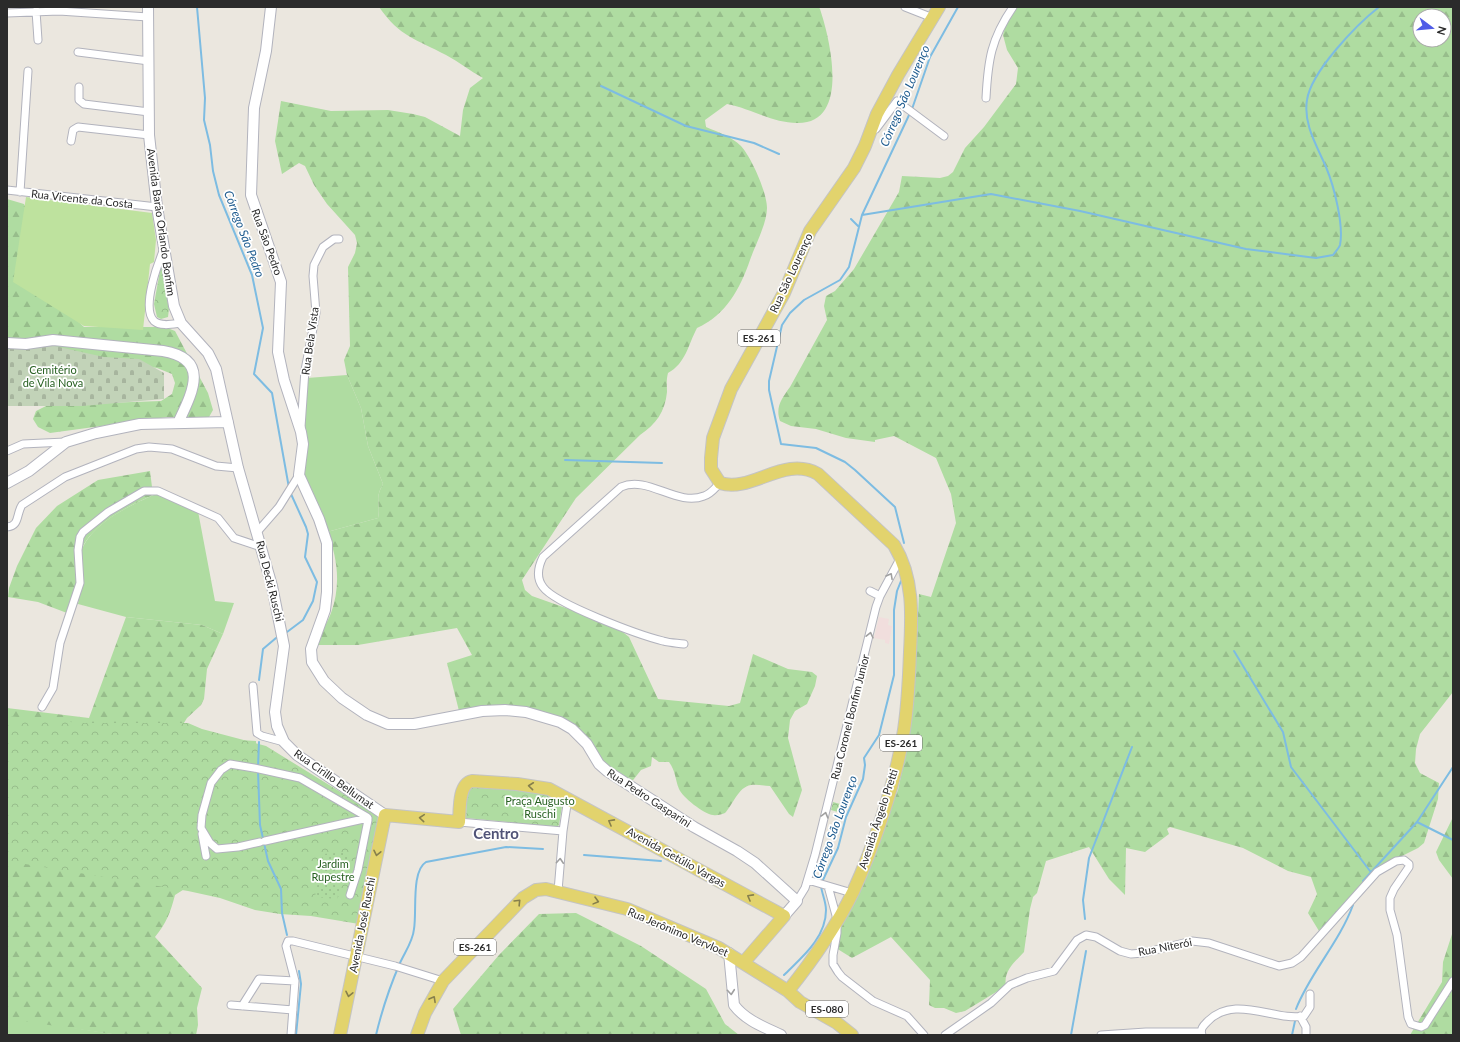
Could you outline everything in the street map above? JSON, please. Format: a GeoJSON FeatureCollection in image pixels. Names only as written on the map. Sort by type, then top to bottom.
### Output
{"type":"FeatureCollection","features":[{"type":"Feature","properties":{"kind":"main road","name":"Rua São Lourenço"},"geometry":{"type":"LineString","coordinates":[[720,483],[711,469],[710,458],[713,438],[732,389],[784,292],[810,231],[849,176],[865,146],[877,114],[898,75],[940,7]]}},
{"type":"Feature","properties":{"kind":"main road","name":"ES-261"},"geometry":{"type":"LineString","coordinates":[[720,483],[734,485],[793,468],[810,470],[818,474],[889,540],[901,557]]}},
{"type":"Feature","properties":{"kind":"main road","name":"Avenida Ângelo Pretti"},"geometry":{"type":"LineString","coordinates":[[788,991],[809,964],[852,893],[881,817],[894,774],[904,731],[908,692],[912,616],[907,578],[901,557]]}},
{"type":"Feature","properties":{"kind":"main road"},"geometry":{"type":"LineString","coordinates":[[385,815],[459,822],[462,789],[466,784],[472,781],[541,787],[568,798]]}},
{"type":"Feature","properties":{"kind":"main road","name":"Avenida Getúlio Vargas"},"geometry":{"type":"LineString","coordinates":[[568,798],[784,916]]}},
{"type":"Feature","properties":{"kind":"main road","name":"Avenida José Ruschi"},"geometry":{"type":"LineString","coordinates":[[340,1035],[385,815]]}},
{"type":"Feature","properties":{"kind":"main road","name":"ES-261"},"geometry":{"type":"LineString","coordinates":[[417,1035],[425,1013],[443,981],[523,898],[536,890],[558,891]]}},
{"type":"Feature","properties":{"kind":"main road","name":"Rua Jerônimo Vervloet"},"geometry":{"type":"LineString","coordinates":[[558,891],[627,909],[729,953],[788,991]]}},
{"type":"Feature","properties":{"kind":"main road"},"geometry":{"type":"LineString","coordinates":[[744,962],[784,916]]}},
{"type":"Feature","properties":{"kind":"main road","name":"ES-080"},"geometry":{"type":"LineString","coordinates":[[788,991],[800,1002],[837,1023],[852,1035]]}},
{"type":"Feature","properties":{"kind":"main road","name":"ES-080"},"geometry":{"type":"LineString","coordinates":[[788,991],[803,996],[837,1015],[862,1035]]}},
{"type":"Feature","properties":{"kind":"street","name":"Avenida Barão Orlando Bonfim"},"geometry":{"type":"LineString","coordinates":[[148,7],[149,135],[157,207],[174,306],[181,323],[208,353],[213,361],[228,422]]}},
{"type":"Feature","properties":{"kind":"street","name":"Rua São Pedro"},"geometry":{"type":"LineString","coordinates":[[271,7],[268,36],[254,108],[251,195],[281,282],[278,352],[284,380],[301,432],[303,444],[299,475]]}},
{"type":"Feature","properties":{"kind":"street"},"geometry":{"type":"LineString","coordinates":[[905,7],[933,18]]}},
{"type":"Feature","properties":{"kind":"street"},"geometry":{"type":"LineString","coordinates":[[986,98],[988,66],[992,47],[1000,26],[1013,7]]}},
{"type":"Feature","properties":{"kind":"street"},"geometry":{"type":"LineString","coordinates":[[36,11],[38,40]]}},
{"type":"Feature","properties":{"kind":"street"},"geometry":{"type":"LineString","coordinates":[[7,13],[59,11],[148,18]]}},
{"type":"Feature","properties":{"kind":"street"},"geometry":{"type":"LineString","coordinates":[[78,52],[149,62]]}},
{"type":"Feature","properties":{"kind":"street"},"geometry":{"type":"LineString","coordinates":[[20,192],[28,71]]}},
{"type":"Feature","properties":{"kind":"street"},"geometry":{"type":"LineString","coordinates":[[79,87],[79,100],[84,104],[149,112]]}},
{"type":"Feature","properties":{"kind":"street"},"geometry":{"type":"LineString","coordinates":[[865,146],[894,103],[899,102],[944,136]]}},
{"type":"Feature","properties":{"kind":"street"},"geometry":{"type":"LineString","coordinates":[[71,141],[73,130],[78,127],[149,135]]}},
{"type":"Feature","properties":{"kind":"street","name":"Rua Vicente da Costa"},"geometry":{"type":"LineString","coordinates":[[7,190],[157,207]]}},
{"type":"Feature","properties":{"kind":"street","name":"Rua Bela Vista"},"geometry":{"type":"LineString","coordinates":[[301,432],[305,370],[316,313],[313,276],[314,265],[323,247],[334,239],[339,239]]}},
{"type":"Feature","properties":{"kind":"street"},"geometry":{"type":"LineString","coordinates":[[164,249],[153,279],[150,308],[151,316],[154,320],[164,324],[181,323]]}},
{"type":"Feature","properties":{"kind":"street"},"geometry":{"type":"LineString","coordinates":[[7,343],[26,344],[53,340],[163,351],[180,356],[189,363],[194,374],[192,391],[178,422]]}},
{"type":"Feature","properties":{"kind":"street"},"geometry":{"type":"LineString","coordinates":[[7,451],[29,443],[66,442],[114,428],[140,424],[228,422]]}},
{"type":"Feature","properties":{"kind":"street","name":"Rua Decki Ruschi"},"geometry":{"type":"LineString","coordinates":[[228,422],[238,468],[258,531],[272,586],[284,646],[275,712],[277,726],[284,742]]}},
{"type":"Feature","properties":{"kind":"street"},"geometry":{"type":"LineString","coordinates":[[7,483],[28,471],[66,442]]}},
{"type":"Feature","properties":{"kind":"street"},"geometry":{"type":"LineString","coordinates":[[7,528],[13,527],[16,524],[22,505],[65,477],[136,449],[149,447],[172,449],[208,463],[238,468]]}},
{"type":"Feature","properties":{"kind":"street"},"geometry":{"type":"LineString","coordinates":[[258,531],[287,495],[299,475]]}},
{"type":"Feature","properties":{"kind":"street","name":"Rua Pedro Gasparini"},"geometry":{"type":"LineString","coordinates":[[299,475],[327,543],[327,592],[325,610],[311,649],[312,662],[321,678],[342,698],[367,715],[388,724],[396,725],[414,724],[475,712],[505,710],[526,712],[560,722],[580,736],[607,772],[694,827],[742,854],[755,863],[797,901]]}},
{"type":"Feature","properties":{"kind":"street"},"geometry":{"type":"LineString","coordinates":[[684,644],[664,642],[646,636],[562,602],[543,587],[538,571],[543,558],[625,485],[638,485],[693,498],[702,497],[711,493],[720,483]]}},
{"type":"Feature","properties":{"kind":"street"},"geometry":{"type":"LineString","coordinates":[[42,707],[53,688],[60,643],[80,583],[78,550],[80,537],[94,523],[137,494],[144,491],[158,491],[211,514],[222,522],[236,540],[261,547]]}},
{"type":"Feature","properties":{"kind":"street","name":"Rua Coronel Bonfim Junior"},"geometry":{"type":"LineString","coordinates":[[797,901],[808,880],[880,596],[901,557]]}},
{"type":"Feature","properties":{"kind":"street"},"geometry":{"type":"LineString","coordinates":[[870,591],[880,596]]}},
{"type":"Feature","properties":{"kind":"street"},"geometry":{"type":"LineString","coordinates":[[254,686],[257,733],[262,736],[284,742]]}},
{"type":"Feature","properties":{"kind":"street","name":"Rua Cirillo Bellumat"},"geometry":{"type":"LineString","coordinates":[[284,742],[297,755],[385,815]]}},
{"type":"Feature","properties":{"kind":"street"},"geometry":{"type":"LineString","coordinates":[[206,856],[202,828],[203,807],[211,783],[216,775],[230,764],[257,768],[300,778],[368,818]]}},
{"type":"Feature","properties":{"kind":"street"},"geometry":{"type":"LineString","coordinates":[[558,891],[563,831],[568,798]]}},
{"type":"Feature","properties":{"kind":"street"},"geometry":{"type":"LineString","coordinates":[[202,828],[210,843],[217,850],[238,848],[368,818]]}},
{"type":"Feature","properties":{"kind":"street"},"geometry":{"type":"LineString","coordinates":[[350,895],[358,870],[368,818]]}},
{"type":"Feature","properties":{"kind":"street"},"geometry":{"type":"LineString","coordinates":[[459,822],[563,831]]}},
{"type":"Feature","properties":{"kind":"street","name":"Rua Niterói"},"geometry":{"type":"LineString","coordinates":[[945,1035],[991,1003],[1010,985],[1027,978],[1054,972],[1077,940],[1086,935],[1096,937],[1120,951],[1136,954],[1192,940],[1200,941],[1278,966],[1292,963],[1301,957],[1377,872],[1396,861],[1404,860],[1409,864],[1409,867],[1394,889],[1390,898],[1390,910],[1397,935],[1408,1017],[1411,1024],[1421,1027],[1425,1025],[1453,981]]}},
{"type":"Feature","properties":{"kind":"street"},"geometry":{"type":"LineString","coordinates":[[808,880],[852,893]]}},
{"type":"Feature","properties":{"kind":"street"},"geometry":{"type":"LineString","coordinates":[[824,884],[837,919],[837,933],[833,964],[838,972],[842,977],[873,1001],[906,1016],[924,1035]]}},
{"type":"Feature","properties":{"kind":"street"},"geometry":{"type":"LineString","coordinates":[[784,916],[797,901]]}},
{"type":"Feature","properties":{"kind":"street"},"geometry":{"type":"LineString","coordinates":[[291,1035],[295,981],[286,942],[291,940],[396,966],[443,981]]}},
{"type":"Feature","properties":{"kind":"street"},"geometry":{"type":"LineString","coordinates":[[729,953],[734,1005],[738,1010],[754,1022],[782,1035]]}},
{"type":"Feature","properties":{"kind":"street"},"geometry":{"type":"LineString","coordinates":[[242,1006],[259,979],[295,981]]}},
{"type":"Feature","properties":{"kind":"street"},"geometry":{"type":"LineString","coordinates":[[1101,1035],[1146,1032],[1201,1034],[1203,1026],[1214,1015],[1235,1009],[1260,1010],[1304,1016],[1309,1011],[1311,1002],[1310,994]]}},
{"type":"Feature","properties":{"kind":"street"},"geometry":{"type":"LineString","coordinates":[[231,1005],[293,1010]]}},
{"type":"Feature","properties":{"kind":"street"},"geometry":{"type":"LineString","coordinates":[[1300,1016],[1306,1027],[1306,1035]]}},
{"type":"Feature","properties":{"kind":"shaded area"},"geometry":{"type":"Polygon","coordinates":[[[879,617],[889,619],[888,625],[892,626],[889,644],[885,643],[885,640],[874,638],[879,617]]]}},
{"type":"Feature","properties":{"kind":"green space"},"geometry":{"type":"Polygon","coordinates":[[[379,7],[819,7],[828,40],[831,59],[831,95],[825,110],[814,120],[797,123],[779,121],[727,104],[705,120],[706,127],[725,135],[741,146],[745,151],[758,175],[766,201],[767,208],[763,227],[742,281],[731,300],[724,308],[707,323],[697,328],[683,359],[668,373],[666,399],[659,417],[576,498],[522,580],[525,590],[532,596],[614,625],[629,637],[658,699],[729,706],[740,703],[753,654],[788,669],[812,672],[817,676],[815,686],[807,704],[795,711],[790,720],[788,738],[802,790],[793,817],[789,814],[770,786],[746,786],[739,793],[725,813],[713,815],[699,808],[681,792],[669,762],[659,762],[652,757],[651,766],[641,770],[630,784],[612,773],[585,738],[546,715],[459,711],[447,663],[472,655],[457,628],[358,645],[313,645],[329,617],[336,593],[336,562],[327,532],[378,518],[378,498],[383,484],[368,446],[361,408],[347,375],[344,360],[350,346],[348,267],[355,253],[357,243],[355,235],[327,204],[314,185],[305,166],[299,163],[282,174],[275,141],[281,101],[331,111],[388,110],[413,114],[425,117],[460,136],[463,110],[470,88],[483,78],[451,58],[409,36],[394,25],[379,7]]]}},
{"type":"Feature","properties":{"kind":"green space"},"geometry":{"type":"Polygon","coordinates":[[[1014,7],[1453,7],[1453,692],[1420,734],[1416,749],[1415,763],[1420,773],[1439,783],[1438,799],[1424,843],[1418,848],[1388,863],[1319,931],[1308,913],[1317,894],[1311,877],[1288,871],[1243,848],[1170,827],[1167,829],[1169,834],[1145,852],[1126,848],[1125,895],[1109,879],[1089,847],[1046,861],[1037,893],[1033,897],[1030,909],[1024,952],[1008,971],[1006,976],[1006,986],[965,1011],[956,1013],[944,1008],[935,1008],[929,1005],[930,980],[891,937],[852,958],[836,948],[841,926],[898,790],[904,762],[916,658],[919,594],[931,597],[956,523],[951,494],[936,458],[894,436],[875,440],[875,442],[846,438],[816,429],[791,426],[780,421],[778,411],[782,399],[827,320],[824,306],[826,296],[835,291],[854,269],[899,192],[902,176],[940,178],[948,176],[953,172],[965,148],[984,127],[1016,84],[1018,68],[1007,50],[1003,35],[1007,19],[1014,7]]]}},
{"type":"Feature","properties":{"kind":"green space"},"geometry":{"type":"Polygon","coordinates":[[[26,197],[152,213],[156,240],[154,262],[150,264],[143,330],[84,326],[13,282],[26,197]]]}},
{"type":"Feature","properties":{"kind":"green space"},"geometry":{"type":"Polygon","coordinates":[[[7,199],[24,204],[69,313],[84,327],[165,327],[175,331],[208,393],[213,410],[209,417],[168,417],[50,433],[38,427],[33,419],[36,411],[48,405],[161,401],[172,394],[175,383],[172,374],[157,368],[59,353],[53,350],[43,339],[7,339],[7,199]]]}},
{"type":"Feature","properties":{"kind":"green space"},"geometry":{"type":"Polygon","coordinates":[[[161,265],[169,309],[168,317],[161,319],[157,317],[154,304],[161,265]]]}},
{"type":"Feature","properties":{"kind":"green space","name":"Cemitério de Vila Nova"},"geometry":{"type":"Polygon","coordinates":[[[50,345],[104,357],[139,359],[164,373],[164,399],[82,406],[7,406],[7,349],[50,345]]]}},
{"type":"Feature","properties":{"kind":"green space"},"geometry":{"type":"Polygon","coordinates":[[[347,375],[361,408],[368,446],[383,484],[378,498],[378,518],[327,532],[305,489],[300,459],[307,378],[347,375]]]}},
{"type":"Feature","properties":{"kind":"green space"},"geometry":{"type":"Polygon","coordinates":[[[150,471],[153,495],[110,518],[91,535],[84,544],[80,554],[81,586],[78,602],[73,611],[67,613],[38,602],[8,597],[9,588],[17,566],[36,528],[57,506],[98,480],[150,471]]]}},
{"type":"Feature","properties":{"kind":"green space"},"geometry":{"type":"Polygon","coordinates":[[[163,491],[197,506],[215,601],[234,603],[223,634],[202,625],[126,617],[78,604],[78,566],[80,555],[85,543],[103,523],[114,515],[139,501],[163,491]]]}},
{"type":"Feature","properties":{"kind":"green space"},"geometry":{"type":"Polygon","coordinates":[[[126,617],[202,625],[223,634],[207,669],[204,699],[201,705],[187,718],[182,726],[223,739],[256,741],[256,781],[186,888],[175,895],[168,917],[155,937],[202,988],[197,1008],[198,1025],[196,1035],[119,1035],[7,1019],[7,708],[89,718],[126,617]]]}},
{"type":"Feature","properties":{"kind":"green space"},"geometry":{"type":"Polygon","coordinates":[[[7,716],[81,723],[188,723],[202,729],[266,746],[381,817],[359,924],[311,916],[280,914],[255,910],[220,898],[188,891],[7,861],[7,716]]]}},
{"type":"Feature","properties":{"kind":"green space","name":"Praça Augusto Ruschi"},"geometry":{"type":"Polygon","coordinates":[[[467,786],[545,791],[563,800],[559,825],[557,827],[466,818],[467,786]]]}},
{"type":"Feature","properties":{"kind":"green space"},"geometry":{"type":"Polygon","coordinates":[[[548,802],[551,803],[551,813],[544,814],[541,813],[540,806],[541,803],[548,802]]]}},
{"type":"Feature","properties":{"kind":"green space"},"geometry":{"type":"Polygon","coordinates":[[[833,802],[847,806],[845,814],[831,810],[833,802]]]}},
{"type":"Feature","properties":{"kind":"green space"},"geometry":{"type":"Polygon","coordinates":[[[1453,817],[1453,879],[1439,860],[1436,852],[1453,817]]]}},
{"type":"Feature","properties":{"kind":"green space","name":"Jardim Rupestre"},"geometry":{"type":"Polygon","coordinates":[[[349,852],[337,899],[315,897],[323,854],[349,852]]]}},
{"type":"Feature","properties":{"kind":"green space"},"geometry":{"type":"Polygon","coordinates":[[[576,913],[641,946],[706,989],[725,1024],[739,1035],[461,1035],[453,1009],[499,955],[539,914],[576,913]]]}},
{"type":"Feature","properties":{"kind":"green space"},"geometry":{"type":"Polygon","coordinates":[[[1453,931],[1453,1035],[1410,1035],[1442,982],[1443,962],[1453,931]]]}},
{"type":"Feature","properties":{"kind":"green space"},"geometry":{"type":"Polygon","coordinates":[[[10,1018],[119,1035],[7,1035],[7,1019],[10,1018]]]}},
{"type":"Feature","properties":{"kind":"waterway","name":"Córrego São Pedro"},"geometry":{"type":"LineString","coordinates":[[197,7],[205,98],[204,120],[210,145],[213,171],[219,195],[252,275],[263,328],[254,374],[272,393],[289,488]]}},
{"type":"Feature","properties":{"kind":"waterway","name":"Córrego São Lourenço"},"geometry":{"type":"LineString","coordinates":[[912,109],[930,57],[958,7]]}},
{"type":"Feature","properties":{"kind":"waterway"},"geometry":{"type":"LineString","coordinates":[[862,215],[991,194],[1080,211],[1246,249],[1316,258],[1333,255],[1340,245],[1341,227],[1335,195],[1329,175],[1309,126],[1306,109],[1307,100],[1310,89],[1325,63],[1347,37],[1379,7]]}},
{"type":"Feature","properties":{"kind":"waterway"},"geometry":{"type":"LineString","coordinates":[[601,86],[686,126],[754,143],[779,154]]}},
{"type":"Feature","properties":{"kind":"waterway","name":"Córrego São Lourenço"},"geometry":{"type":"LineString","coordinates":[[904,543],[895,507],[855,470],[845,462],[816,448],[781,444],[769,390],[769,381],[782,325],[790,313],[804,300],[840,280],[849,267],[862,215],[910,113]]}},
{"type":"Feature","properties":{"kind":"waterway"},"geometry":{"type":"LineString","coordinates":[[851,219],[859,227]]}},
{"type":"Feature","properties":{"kind":"waterway"},"geometry":{"type":"LineString","coordinates":[[565,460],[662,463]]}},
{"type":"Feature","properties":{"kind":"waterway","name":"Córrego São Pedro"},"geometry":{"type":"LineString","coordinates":[[287,632],[303,620],[313,601],[317,582],[305,557],[308,534],[306,527],[291,494]]}},
{"type":"Feature","properties":{"kind":"waterway","name":"Córrego São Lourenço"},"geometry":{"type":"LineString","coordinates":[[822,882],[838,848],[846,817],[863,779],[865,765],[864,758],[879,735],[894,675],[894,610],[897,591],[901,581]]}},
{"type":"Feature","properties":{"kind":"waterway","name":"Córrego São Pedro"},"geometry":{"type":"LineString","coordinates":[[259,680],[263,649],[276,638]]}},
{"type":"Feature","properties":{"kind":"waterway"},"geometry":{"type":"LineString","coordinates":[[1234,651],[1283,732],[1291,767],[1370,871]]}},
{"type":"Feature","properties":{"kind":"waterway","name":"Córrego São Pedro"},"geometry":{"type":"LineString","coordinates":[[258,767],[259,742]]}},
{"type":"Feature","properties":{"kind":"waterway"},"geometry":{"type":"LineString","coordinates":[[1085,919],[1083,900],[1089,858],[1132,747]]}},
{"type":"Feature","properties":{"kind":"waterway"},"geometry":{"type":"LineString","coordinates":[[1363,881],[1417,822],[1453,767]]}},
{"type":"Feature","properties":{"kind":"waterway","name":"Córrego São Pedro"},"geometry":{"type":"LineString","coordinates":[[258,771],[260,825],[268,861],[281,889],[282,913],[287,935]]}},
{"type":"Feature","properties":{"kind":"waterway"},"geometry":{"type":"LineString","coordinates":[[1417,822],[1453,840]]}},
{"type":"Feature","properties":{"kind":"waterway","name":"Córrego São Lourenço"},"geometry":{"type":"LineString","coordinates":[[376,1035],[390,989],[413,933],[415,922],[416,883],[421,867],[426,862],[506,847],[543,849]]}},
{"type":"Feature","properties":{"kind":"waterway","name":"Córrego São Lourenço"},"geometry":{"type":"LineString","coordinates":[[584,855],[661,861]]}},
{"type":"Feature","properties":{"kind":"waterway","name":"Córrego São Lourenço"},"geometry":{"type":"LineString","coordinates":[[784,975],[812,946],[822,929],[826,910],[821,886]]}},
{"type":"Feature","properties":{"kind":"waterway"},"geometry":{"type":"LineString","coordinates":[[1296,1009],[1309,983],[1340,932],[1353,905]]}},
{"type":"Feature","properties":{"kind":"waterway"},"geometry":{"type":"LineString","coordinates":[[1071,1035],[1086,951]]}},
{"type":"Feature","properties":{"kind":"waterway","name":"Córrego São Pedro"},"geometry":{"type":"LineString","coordinates":[[296,1035],[301,984],[299,971]]}},
{"type":"Feature","properties":{"kind":"waterway"},"geometry":{"type":"LineString","coordinates":[[1292,1035],[1295,1021]]}},
{"type":"Feature","properties":{"kind":"district","name":"Centro"},"geometry":{"type":"Point","coordinates":[496,834]}}]}
